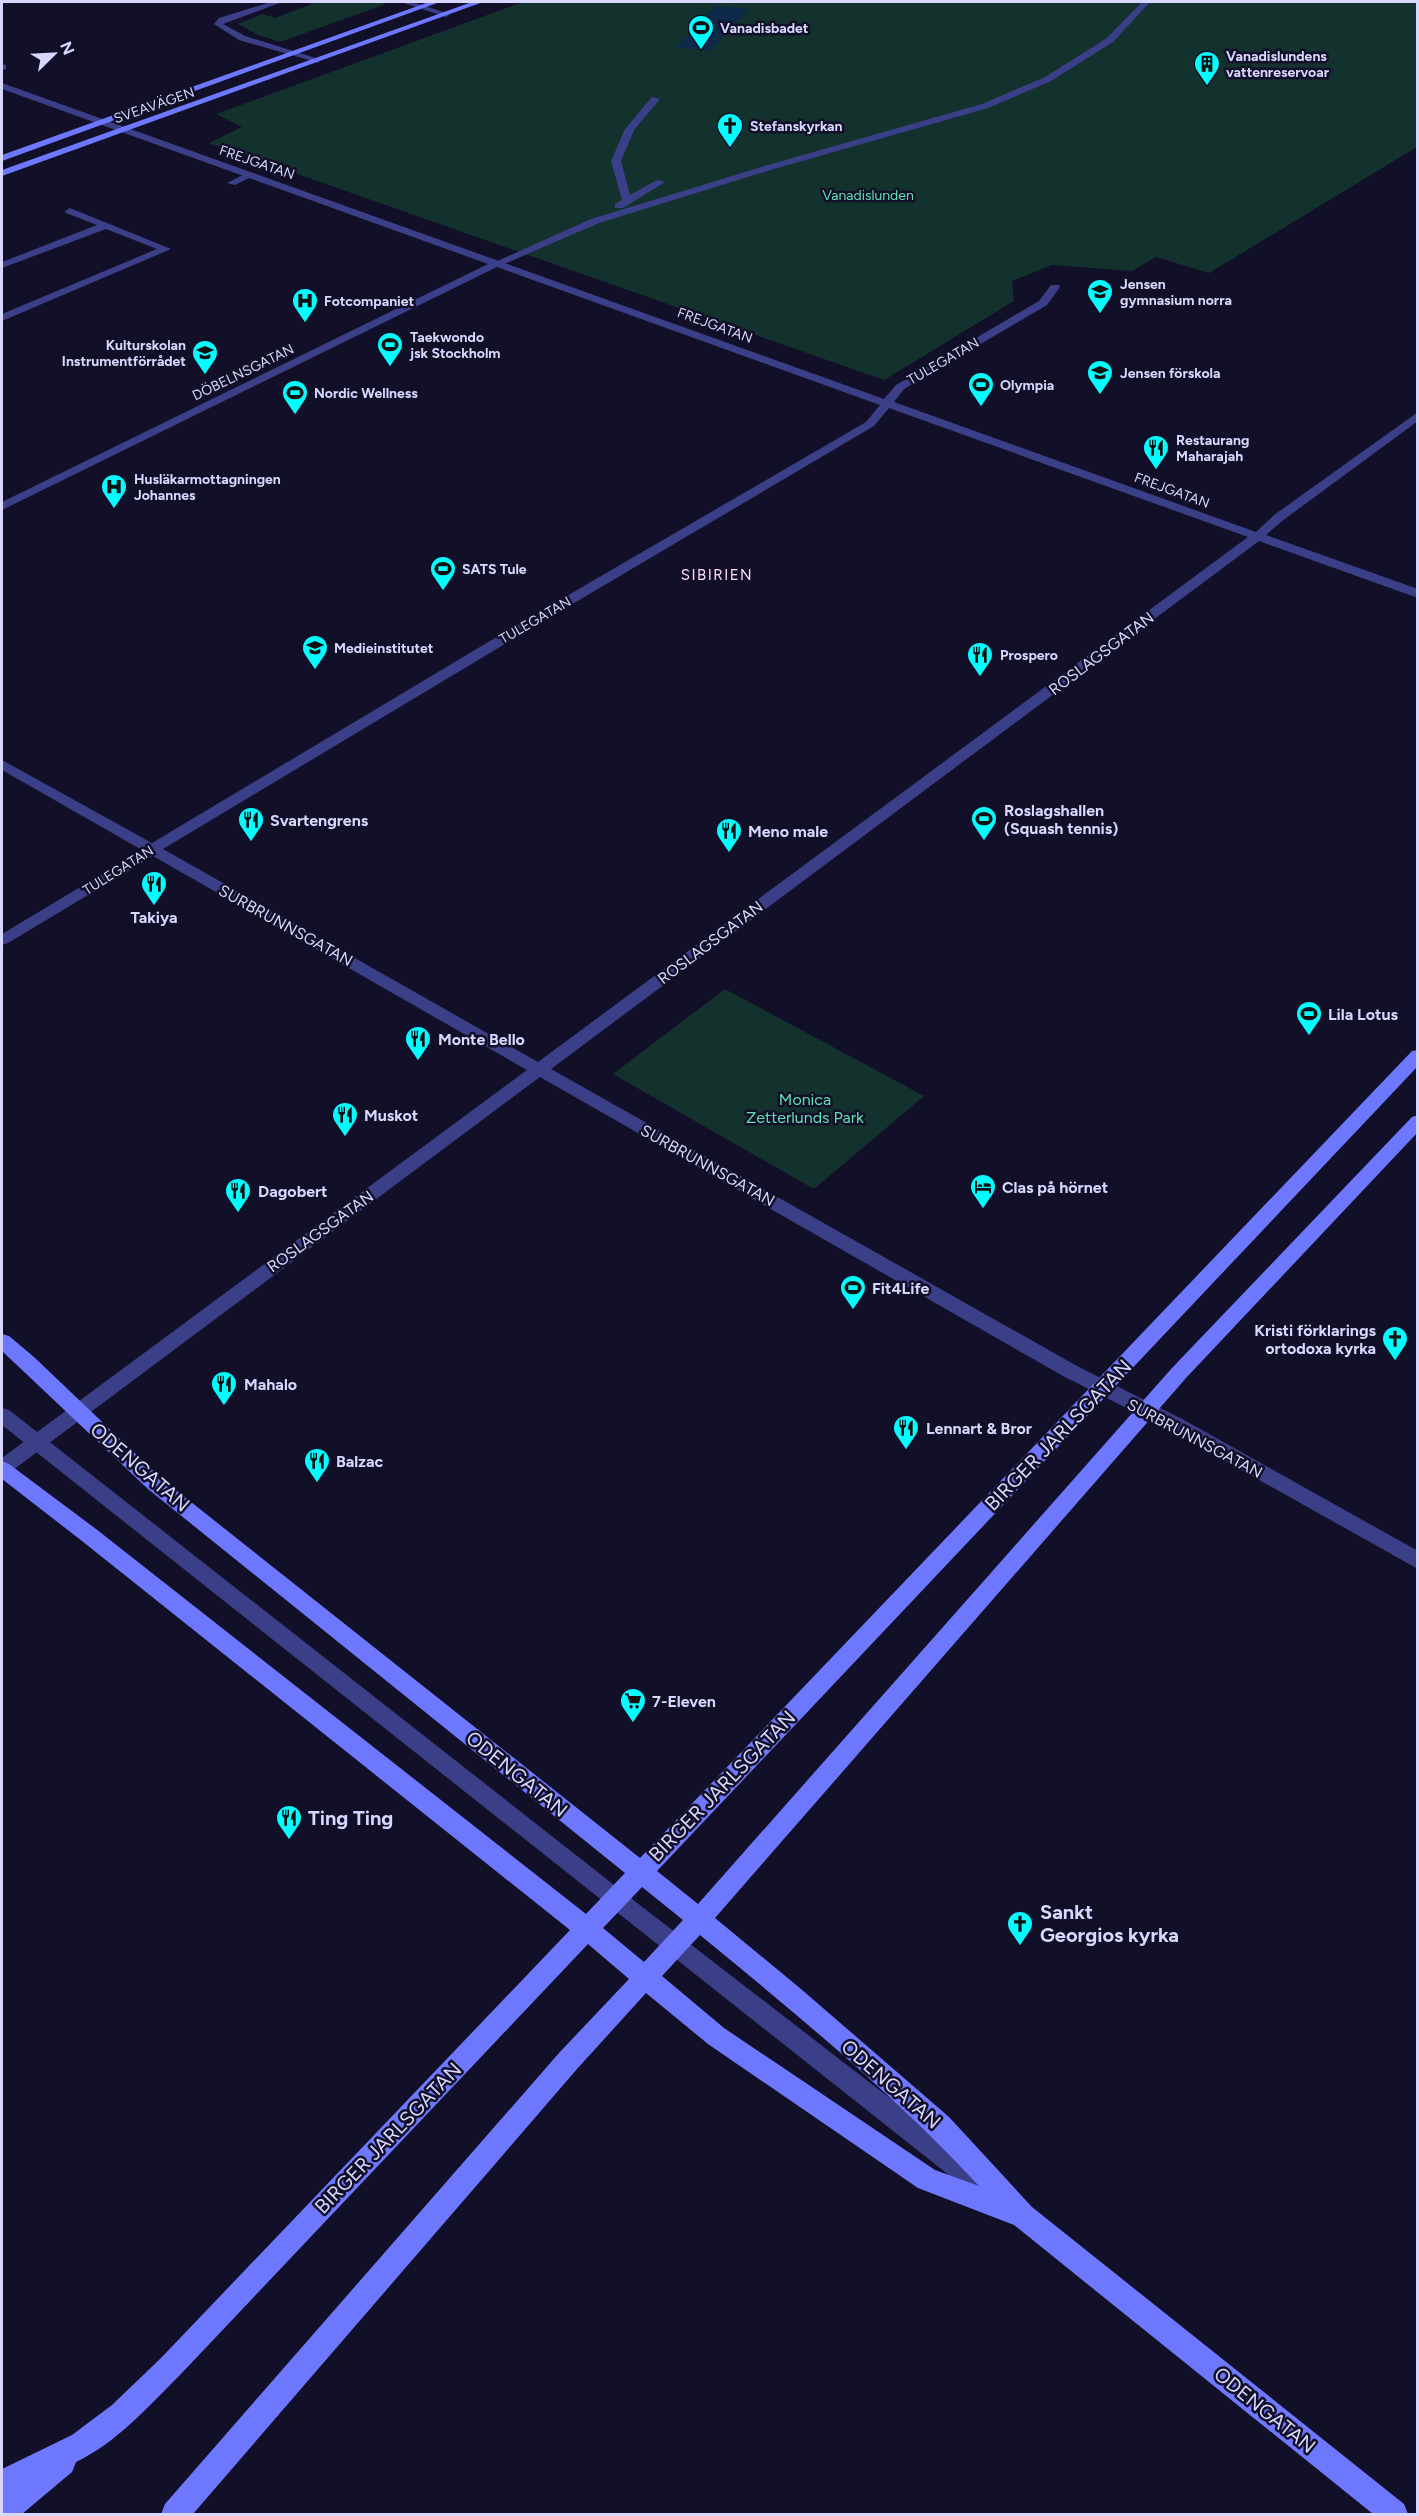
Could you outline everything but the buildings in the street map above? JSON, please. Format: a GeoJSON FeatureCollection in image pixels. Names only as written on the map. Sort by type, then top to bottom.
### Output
{"type":"FeatureCollection","features":[{"type":"Feature","properties":{"kind":"main road","name":"SVEAVÄGEN"},"geometry":{"type":"LineString","coordinates":[[2,158],[436,2]]}},
{"type":"Feature","properties":{"kind":"main road","name":"SVEAVÄGEN"},"geometry":{"type":"LineString","coordinates":[[2,173],[479,2]]}},
{"type":"Feature","properties":{"kind":"main road","name":"BIRGER JARLSGATAN"},"geometry":{"type":"LineString","coordinates":[[2,2483],[82,2445],[121,2414],[170,2367],[1418,1055]]}},
{"type":"Feature","properties":{"kind":"main road"},"geometry":{"type":"LineString","coordinates":[[175,2514],[561,2070],[700,1919],[1146,1410],[1418,1121]]}},
{"type":"Feature","properties":{"kind":"main road","name":"ODENGATAN"},"geometry":{"type":"LineString","coordinates":[[2,1341],[155,1484],[700,1919],[940,2126],[1023,2216],[1394,2514]]}},
{"type":"Feature","properties":{"kind":"main road","name":"ODENGATAN"},"geometry":{"type":"LineString","coordinates":[[2,1468],[522,1876],[716,2036],[927,2179],[1023,2216]]}},
{"type":"Feature","properties":{"kind":"main road"},"geometry":{"type":"LineString","coordinates":[[2,2514],[82,2445]]}},
{"type":"Feature","properties":{"kind":"street"},"geometry":{"type":"LineString","coordinates":[[278,2],[222,20],[218,24],[242,38],[316,61]]}},
{"type":"Feature","properties":{"kind":"street","name":"SVEAVÄGEN"},"geometry":{"type":"LineString","coordinates":[[405,2],[446,14]]}},
{"type":"Feature","properties":{"kind":"street"},"geometry":{"type":"LineString","coordinates":[[595,221],[771,167],[985,106],[1048,79],[1110,40],[1146,2]]}},
{"type":"Feature","properties":{"kind":"street","name":"FREJGATAN"},"geometry":{"type":"LineString","coordinates":[[2,86],[1418,594]]}},
{"type":"Feature","properties":{"kind":"street"},"geometry":{"type":"LineString","coordinates":[[627,201],[616,161],[630,129],[655,99]]}},
{"type":"Feature","properties":{"kind":"street"},"geometry":{"type":"LineString","coordinates":[[232,183],[250,175]]}},
{"type":"Feature","properties":{"kind":"street"},"geometry":{"type":"LineString","coordinates":[[595,221],[660,182]]}},
{"type":"Feature","properties":{"kind":"street"},"geometry":{"type":"LineString","coordinates":[[2,318],[166,249],[70,211]]}},
{"type":"Feature","properties":{"kind":"street","name":"DÖBELNSGATAN"},"geometry":{"type":"LineString","coordinates":[[2,506],[498,263],[595,221]]}},
{"type":"Feature","properties":{"kind":"street"},"geometry":{"type":"LineString","coordinates":[[2,265],[106,225]]}},
{"type":"Feature","properties":{"kind":"street","name":"TULEGATAN"},"geometry":{"type":"LineString","coordinates":[[2,940],[520,628],[870,424],[900,387],[1043,303],[1055,287]]}},
{"type":"Feature","properties":{"kind":"street","name":"ROSLAGSGATAN"},"geometry":{"type":"LineString","coordinates":[[2,1468],[1257,537],[1278,518],[1418,415]]}},
{"type":"Feature","properties":{"kind":"street","name":"SURBRUNNSGATAN"},"geometry":{"type":"LineString","coordinates":[[2,764],[1102,1388],[1186,1430],[1418,1561]]}},
{"type":"Feature","properties":{"kind":"street","name":"ODENGATAN"},"geometry":{"type":"LineString","coordinates":[[2,1415],[615,1899],[1023,2216]]}},
{"type":"Feature","properties":{"kind":"green space"},"geometry":{"type":"Polygon","coordinates":[[[306,2],[386,4],[280,42],[256,34],[238,24],[263,14],[275,18],[312,4],[306,2]]]}},
{"type":"Feature","properties":{"kind":"green space","name":"Vanadislunden"},"geometry":{"type":"Polygon","coordinates":[[[523,2],[1417,2],[1417,147],[1209,273],[1156,257],[1132,271],[1052,265],[1012,281],[1014,301],[884,380],[209,143],[242,127],[216,114],[523,2]]]}},
{"type":"Feature","properties":{"kind":"green space","name":"Monica Zetterlunds Park"},"geometry":{"type":"Polygon","coordinates":[[[725,989],[924,1096],[814,1189],[613,1074],[725,989]]]}},
{"type":"Feature","properties":{"kind":"water"},"geometry":{"type":"Polygon","coordinates":[[[716,6],[748,9],[710,51],[677,47],[716,6]]]}},
{"type":"Feature","properties":{"kind":"place","name":"Vanadisbadet"},"geometry":{"type":"Point","coordinates":[701,51]}},
{"type":"Feature","properties":{"kind":"place","name":"Vanadislundens vattenreservoar"},"geometry":{"type":"Point","coordinates":[1207,87]}},
{"type":"Feature","properties":{"kind":"place","name":"Stefanskyrkan"},"geometry":{"type":"Point","coordinates":[730,149]}},
{"type":"Feature","properties":{"kind":"place","name":"Jensen gymnasium norra"},"geometry":{"type":"Point","coordinates":[1100,315]}},
{"type":"Feature","properties":{"kind":"place","name":"Fotcompaniet"},"geometry":{"type":"Point","coordinates":[305,324]}},
{"type":"Feature","properties":{"kind":"place","name":"Taekwondo jsk Stockholm"},"geometry":{"type":"Point","coordinates":[390,368]}},
{"type":"Feature","properties":{"kind":"place","name":"Kulturskolan Instrumentförrådet"},"geometry":{"type":"Point","coordinates":[205,376]}},
{"type":"Feature","properties":{"kind":"place","name":"Jensen förskola"},"geometry":{"type":"Point","coordinates":[1100,396]}},
{"type":"Feature","properties":{"kind":"place","name":"Olympia"},"geometry":{"type":"Point","coordinates":[981,408]}},
{"type":"Feature","properties":{"kind":"place","name":"Nordic Wellness"},"geometry":{"type":"Point","coordinates":[295,416]}},
{"type":"Feature","properties":{"kind":"place","name":"Restaurang Maharajah"},"geometry":{"type":"Point","coordinates":[1156,471]}},
{"type":"Feature","properties":{"kind":"place","name":"Husläkarmottagningen Johannes"},"geometry":{"type":"Point","coordinates":[114,510]}},
{"type":"Feature","properties":{"kind":"place","name":"SATS Tule"},"geometry":{"type":"Point","coordinates":[443,592]}},
{"type":"Feature","properties":{"kind":"place","name":"Medieinstitutet"},"geometry":{"type":"Point","coordinates":[315,671]}},
{"type":"Feature","properties":{"kind":"place","name":"Prospero"},"geometry":{"type":"Point","coordinates":[980,678]}},
{"type":"Feature","properties":{"kind":"place","name":"Roslagshallen (Squash tennis)"},"geometry":{"type":"Point","coordinates":[984,842]}},
{"type":"Feature","properties":{"kind":"place","name":"Svartengrens"},"geometry":{"type":"Point","coordinates":[251,843]}},
{"type":"Feature","properties":{"kind":"place","name":"Meno male"},"geometry":{"type":"Point","coordinates":[729,854]}},
{"type":"Feature","properties":{"kind":"place","name":"Takiya"},"geometry":{"type":"Point","coordinates":[154,907]}},
{"type":"Feature","properties":{"kind":"place","name":"Lila Lotus"},"geometry":{"type":"Point","coordinates":[1309,1037]}},
{"type":"Feature","properties":{"kind":"place","name":"Monte Bello"},"geometry":{"type":"Point","coordinates":[418,1062]}},
{"type":"Feature","properties":{"kind":"place","name":"Muskot"},"geometry":{"type":"Point","coordinates":[345,1138]}},
{"type":"Feature","properties":{"kind":"place","name":"Clas på hörnet"},"geometry":{"type":"Point","coordinates":[983,1210]}},
{"type":"Feature","properties":{"kind":"place","name":"Dagobert"},"geometry":{"type":"Point","coordinates":[238,1214]}},
{"type":"Feature","properties":{"kind":"place","name":"Fit4Life"},"geometry":{"type":"Point","coordinates":[853,1311]}},
{"type":"Feature","properties":{"kind":"place","name":"Kristi förklarings ortodoxa kyrka"},"geometry":{"type":"Point","coordinates":[1395,1362]}},
{"type":"Feature","properties":{"kind":"place","name":"Mahalo"},"geometry":{"type":"Point","coordinates":[224,1407]}},
{"type":"Feature","properties":{"kind":"place","name":"Lennart & Bror"},"geometry":{"type":"Point","coordinates":[906,1451]}},
{"type":"Feature","properties":{"kind":"place","name":"Balzac"},"geometry":{"type":"Point","coordinates":[317,1484]}},
{"type":"Feature","properties":{"kind":"place","name":"7-Eleven"},"geometry":{"type":"Point","coordinates":[633,1724]}},
{"type":"Feature","properties":{"kind":"place","name":"Ting Ting"},"geometry":{"type":"Point","coordinates":[289,1841]}},
{"type":"Feature","properties":{"kind":"place","name":"Sankt Georgios kyrka"},"geometry":{"type":"Point","coordinates":[1020,1947]}},
{"type":"Feature","properties":{"kind":"district","name":"SIBIRIEN"},"geometry":{"type":"Point","coordinates":[717,575]}}]}
